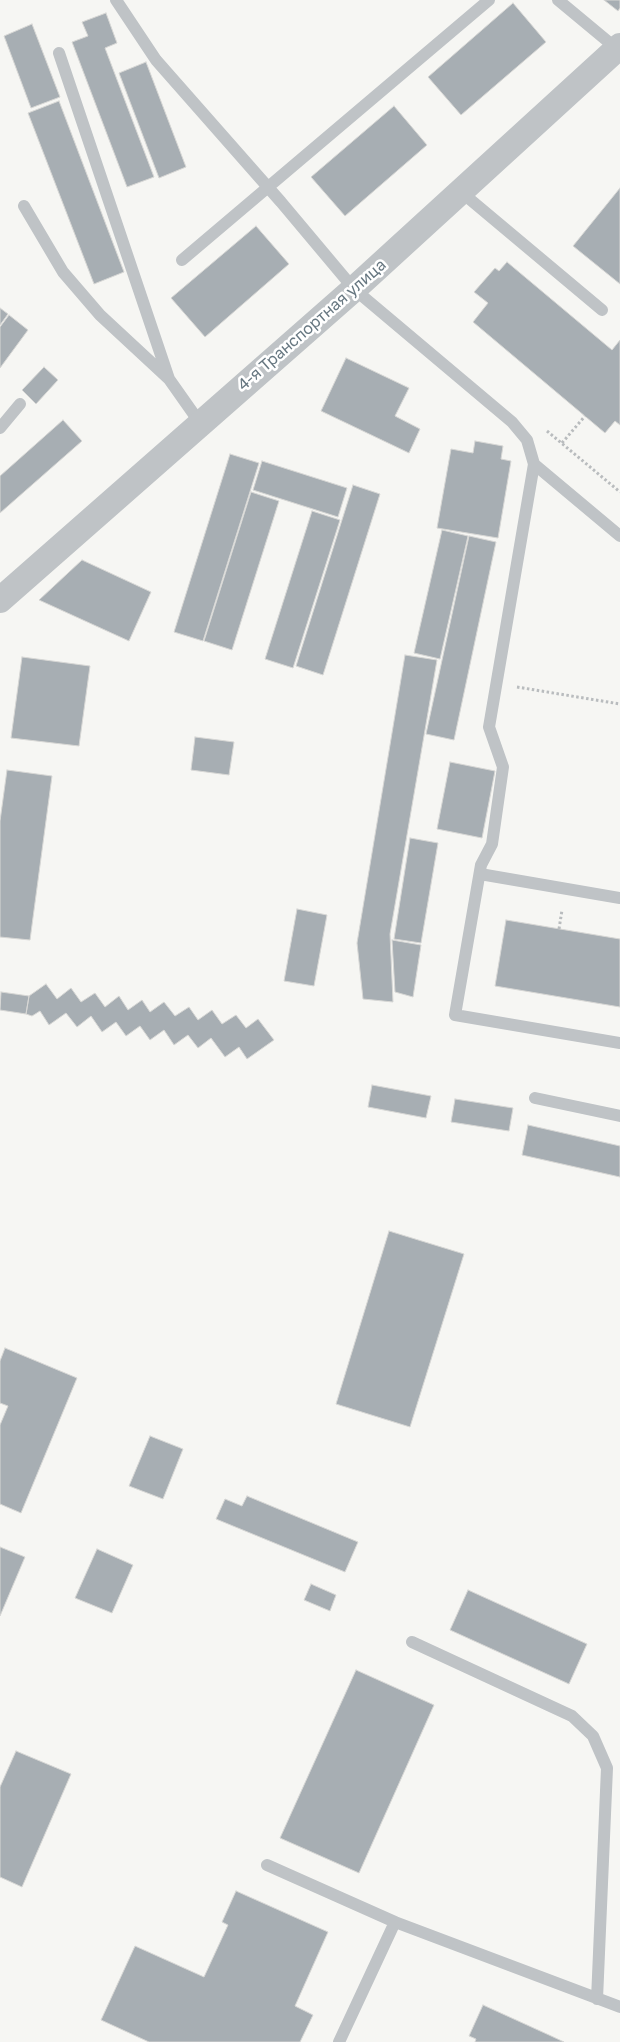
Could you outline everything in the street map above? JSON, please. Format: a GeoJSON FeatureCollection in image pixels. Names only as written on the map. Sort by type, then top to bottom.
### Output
{"type":"FeatureCollection","features":[{"type":"Feature","properties":{"kind":"street","name":"4-я Транспортная улица"},"geometry":{"type":"LineString","coordinates":[[0,600],[354,289],[619,48]]}},
{"type":"Feature","properties":{"kind":"lane"},"geometry":{"type":"LineString","coordinates":[[116,0],[156,60],[268,187],[354,289],[512,422],[527,440],[534,464],[489,727],[503,767],[492,844],[481,865],[455,1015],[620,1043]]}},
{"type":"Feature","properties":{"kind":"lane"},"geometry":{"type":"LineString","coordinates":[[182,260],[489,0]]}},
{"type":"Feature","properties":{"kind":"lane"},"geometry":{"type":"LineString","coordinates":[[558,0],[619,48]]}},
{"type":"Feature","properties":{"kind":"lane"},"geometry":{"type":"LineString","coordinates":[[59,53],[169,379]]}},
{"type":"Feature","properties":{"kind":"lane"},"geometry":{"type":"LineString","coordinates":[[460,191],[602,310]]}},
{"type":"Feature","properties":{"kind":"lane"},"geometry":{"type":"LineString","coordinates":[[24,206],[63,272],[100,315],[169,379],[200,423]]}},
{"type":"Feature","properties":{"kind":"lane"},"geometry":{"type":"LineString","coordinates":[[0,428],[20,404]]}},
{"type":"Feature","properties":{"kind":"lane"},"geometry":{"type":"LineString","coordinates":[[534,464],[620,536]]}},
{"type":"Feature","properties":{"kind":"lane"},"geometry":{"type":"LineString","coordinates":[[480,874],[620,898]]}},
{"type":"Feature","properties":{"kind":"lane"},"geometry":{"type":"LineString","coordinates":[[535,1098],[620,1116]]}},
{"type":"Feature","properties":{"kind":"lane"},"geometry":{"type":"LineString","coordinates":[[412,1642],[572,1716],[594,1736],[607,1768],[597,1998]]}},
{"type":"Feature","properties":{"kind":"lane"},"geometry":{"type":"LineString","coordinates":[[267,1865],[395,1922],[620,2007]]}},
{"type":"Feature","properties":{"kind":"lane"},"geometry":{"type":"LineString","coordinates":[[339,2042],[395,1922]]}},
{"type":"Feature","properties":{"kind":"path"},"geometry":{"type":"LineString","coordinates":[[562,443],[585,416]]}},
{"type":"Feature","properties":{"kind":"path"},"geometry":{"type":"LineString","coordinates":[[496,683],[620,704]]}},
{"type":"Feature","properties":{"kind":"path"},"geometry":{"type":"LineString","coordinates":[[559,929],[562,915]]}},
{"type":"Feature","properties":{"kind":"building"},"geometry":{"type":"Polygon","coordinates":[[[604,0],[620,0],[620,8],[618,11],[604,0]]]}},
{"type":"Feature","properties":{"kind":"building"},"geometry":{"type":"Polygon","coordinates":[[[513,3],[546,42],[461,115],[428,77],[513,3]]]}},
{"type":"Feature","properties":{"kind":"building"},"geometry":{"type":"Polygon","coordinates":[[[106,13],[117,43],[105,48],[154,177],[127,187],[72,42],[88,36],[82,22],[106,13]]]}},
{"type":"Feature","properties":{"kind":"building"},"geometry":{"type":"Polygon","coordinates":[[[32,24],[60,97],[31,108],[4,36],[32,24]]]}},
{"type":"Feature","properties":{"kind":"building"},"geometry":{"type":"Polygon","coordinates":[[[146,62],[186,167],[159,178],[119,73],[146,62]]]}},
{"type":"Feature","properties":{"kind":"building"},"geometry":{"type":"Polygon","coordinates":[[[59,101],[124,272],[94,284],[28,113],[59,101]]]}},
{"type":"Feature","properties":{"kind":"building"},"geometry":{"type":"Polygon","coordinates":[[[394,106],[427,145],[345,216],[311,177],[394,106]]]}},
{"type":"Feature","properties":{"kind":"building"},"geometry":{"type":"Polygon","coordinates":[[[620,188],[620,284],[573,246],[620,188]]]}},
{"type":"Feature","properties":{"kind":"building"},"geometry":{"type":"Polygon","coordinates":[[[256,226],[289,264],[205,337],[171,298],[256,226]]]}},
{"type":"Feature","properties":{"kind":"building"},"geometry":{"type":"Polygon","coordinates":[[[507,262],[612,350],[620,340],[620,425],[615,421],[605,433],[473,322],[488,303],[474,292],[495,268],[499,271],[507,262]]]}},
{"type":"Feature","properties":{"kind":"building"},"geometry":{"type":"Polygon","coordinates":[[[0,308],[8,314],[0,325],[0,308]]]}},
{"type":"Feature","properties":{"kind":"building"},"geometry":{"type":"Polygon","coordinates":[[[9,315],[28,330],[0,368],[0,327],[9,315]]]}},
{"type":"Feature","properties":{"kind":"building"},"geometry":{"type":"Polygon","coordinates":[[[346,358],[409,388],[395,416],[420,429],[409,453],[321,411],[346,358]]]}},
{"type":"Feature","properties":{"kind":"building"},"geometry":{"type":"Polygon","coordinates":[[[44,367],[58,380],[36,404],[22,390],[44,367]]]}},
{"type":"Feature","properties":{"kind":"building"},"geometry":{"type":"Polygon","coordinates":[[[63,420],[82,441],[0,513],[0,476],[63,420]]]}},
{"type":"Feature","properties":{"kind":"building"},"geometry":{"type":"Polygon","coordinates":[[[475,441],[503,446],[501,459],[511,461],[498,538],[437,528],[451,449],[473,453],[475,441]]]}},
{"type":"Feature","properties":{"kind":"building"},"geometry":{"type":"Polygon","coordinates":[[[230,454],[259,463],[203,641],[174,632],[230,454]]]}},
{"type":"Feature","properties":{"kind":"building"},"geometry":{"type":"Polygon","coordinates":[[[262,461],[347,488],[338,517],[253,490],[262,461]]]}},
{"type":"Feature","properties":{"kind":"building"},"geometry":{"type":"Polygon","coordinates":[[[353,485],[380,494],[323,675],[296,666],[353,485]]]}},
{"type":"Feature","properties":{"kind":"building"},"geometry":{"type":"Polygon","coordinates":[[[251,492],[279,501],[232,650],[204,641],[251,492]]]}},
{"type":"Feature","properties":{"kind":"building"},"geometry":{"type":"Polygon","coordinates":[[[312,511],[340,520],[293,668],[265,659],[312,511]]]}},
{"type":"Feature","properties":{"kind":"building"},"geometry":{"type":"Polygon","coordinates":[[[442,530],[468,536],[440,659],[414,653],[442,530]]]}},
{"type":"Feature","properties":{"kind":"building"},"geometry":{"type":"Polygon","coordinates":[[[469,536],[496,542],[454,740],[426,734],[469,536]]]}},
{"type":"Feature","properties":{"kind":"building"},"geometry":{"type":"Polygon","coordinates":[[[82,560],[151,592],[129,641],[39,600],[82,560]]]}},
{"type":"Feature","properties":{"kind":"building"},"geometry":{"type":"Polygon","coordinates":[[[405,655],[437,660],[390,934],[393,1002],[363,999],[357,943],[405,655]]]}},
{"type":"Feature","properties":{"kind":"building"},"geometry":{"type":"Polygon","coordinates":[[[22,657],[90,666],[79,746],[11,738],[22,657]]]}},
{"type":"Feature","properties":{"kind":"building"},"geometry":{"type":"Polygon","coordinates":[[[195,737],[234,742],[229,775],[191,770],[195,737]]]}},
{"type":"Feature","properties":{"kind":"building"},"geometry":{"type":"Polygon","coordinates":[[[450,762],[495,771],[482,838],[437,829],[450,762]]]}},
{"type":"Feature","properties":{"kind":"building"},"geometry":{"type":"Polygon","coordinates":[[[7,770],[52,776],[30,940],[0,937],[0,821],[7,770]]]}},
{"type":"Feature","properties":{"kind":"building"},"geometry":{"type":"Polygon","coordinates":[[[410,838],[438,843],[421,943],[394,939],[410,838]]]}},
{"type":"Feature","properties":{"kind":"building"},"geometry":{"type":"Polygon","coordinates":[[[297,909],[327,915],[314,986],[284,981],[297,909]]]}},
{"type":"Feature","properties":{"kind":"building"},"geometry":{"type":"Polygon","coordinates":[[[506,920],[620,939],[620,1007],[495,986],[506,920]]]}},
{"type":"Feature","properties":{"kind":"building"},"geometry":{"type":"Polygon","coordinates":[[[392,940],[421,945],[413,997],[395,992],[392,940]]]}},
{"type":"Feature","properties":{"kind":"building"},"geometry":{"type":"Polygon","coordinates":[[[46,984],[57,999],[71,988],[81,1002],[95,993],[105,1007],[119,996],[128,1010],[142,1000],[150,1012],[164,1002],[175,1016],[189,1007],[198,1020],[212,1010],[222,1024],[236,1015],[246,1028],[258,1019],[274,1040],[247,1059],[239,1047],[225,1057],[211,1038],[198,1048],[188,1035],[174,1045],[164,1030],[150,1040],[140,1026],[126,1036],[116,1022],[102,1032],[91,1016],[77,1027],[66,1013],[49,1025],[40,1011],[32,1016],[26,1014],[29,996],[46,984]]]}},
{"type":"Feature","properties":{"kind":"building"},"geometry":{"type":"Polygon","coordinates":[[[1,992],[29,996],[26,1014],[0,1010],[1,992]]]}},
{"type":"Feature","properties":{"kind":"building"},"geometry":{"type":"Polygon","coordinates":[[[372,1085],[431,1096],[426,1118],[368,1107],[372,1085]]]}},
{"type":"Feature","properties":{"kind":"building"},"geometry":{"type":"Polygon","coordinates":[[[455,1099],[513,1108],[509,1131],[451,1122],[455,1099]]]}},
{"type":"Feature","properties":{"kind":"building"},"geometry":{"type":"Polygon","coordinates":[[[528,1125],[620,1146],[620,1177],[522,1155],[528,1125]]]}},
{"type":"Feature","properties":{"kind":"building"},"geometry":{"type":"Polygon","coordinates":[[[389,1231],[464,1254],[410,1427],[336,1404],[389,1231]]]}},
{"type":"Feature","properties":{"kind":"building"},"geometry":{"type":"Polygon","coordinates":[[[5,1348],[77,1378],[21,1513],[0,1504],[0,1425],[8,1406],[0,1403],[0,1361],[5,1348]]]}},
{"type":"Feature","properties":{"kind":"building"},"geometry":{"type":"Polygon","coordinates":[[[150,1436],[183,1449],[163,1499],[129,1486],[150,1436]]]}},
{"type":"Feature","properties":{"kind":"building"},"geometry":{"type":"Polygon","coordinates":[[[247,1496],[358,1542],[345,1572],[216,1519],[225,1499],[242,1506],[247,1496]]]}},
{"type":"Feature","properties":{"kind":"building"},"geometry":{"type":"Polygon","coordinates":[[[0,1547],[25,1557],[0,1616],[0,1547]]]}},
{"type":"Feature","properties":{"kind":"building"},"geometry":{"type":"Polygon","coordinates":[[[97,1549],[133,1565],[112,1613],[75,1598],[97,1549]]]}},
{"type":"Feature","properties":{"kind":"building"},"geometry":{"type":"Polygon","coordinates":[[[311,1584],[336,1595],[330,1611],[304,1600],[311,1584]]]}},
{"type":"Feature","properties":{"kind":"building"},"geometry":{"type":"Polygon","coordinates":[[[468,1590],[587,1644],[569,1684],[450,1630],[468,1590]]]}},
{"type":"Feature","properties":{"kind":"building"},"geometry":{"type":"Polygon","coordinates":[[[356,1670],[434,1705],[359,1873],[280,1838],[356,1670]]]}},
{"type":"Feature","properties":{"kind":"building"},"geometry":{"type":"Polygon","coordinates":[[[16,1751],[71,1774],[22,1887],[0,1877],[0,1787],[16,1751]]]}},
{"type":"Feature","properties":{"kind":"building"},"geometry":{"type":"Polygon","coordinates":[[[236,1891],[328,1932],[295,2006],[313,2015],[300,2042],[149,2042],[101,2020],[135,1946],[204,1977],[228,1925],[222,1922],[236,1891]]]}},
{"type":"Feature","properties":{"kind":"building"},"geometry":{"type":"Polygon","coordinates":[[[483,2005],[564,2042],[475,2042],[476,2039],[469,2036],[483,2005]]]}}]}
